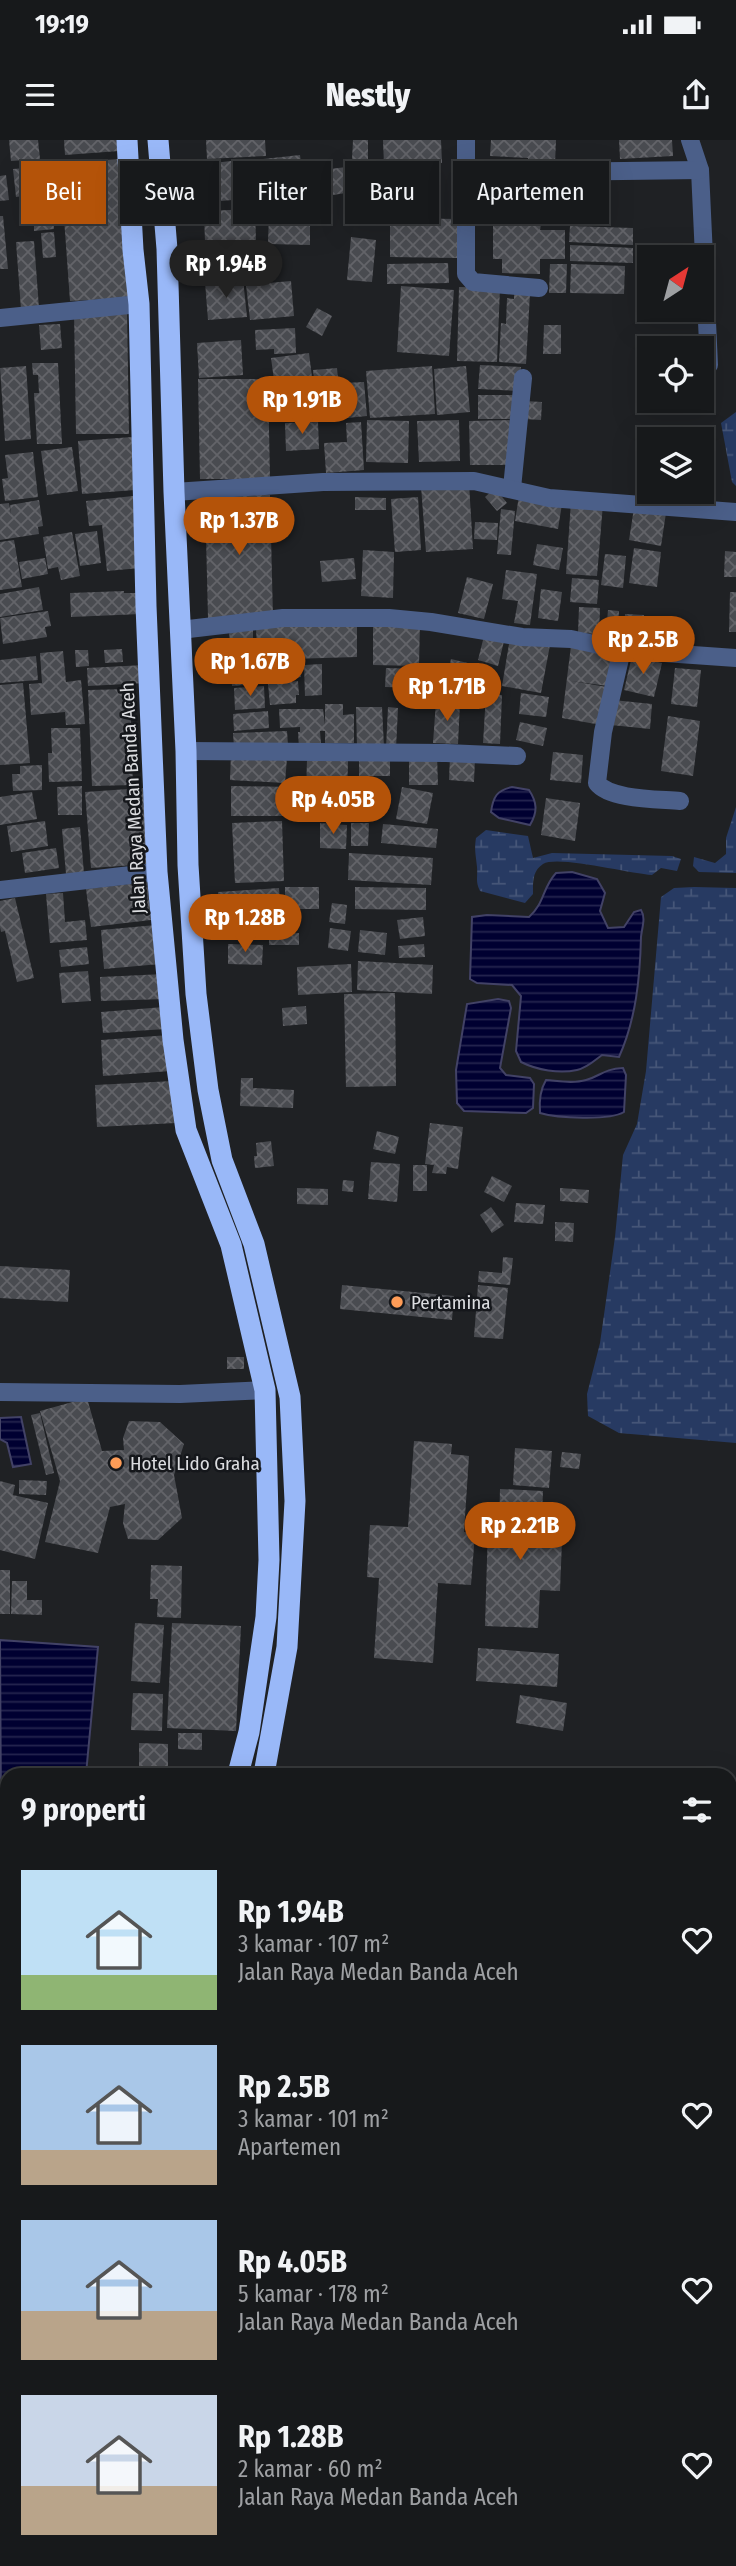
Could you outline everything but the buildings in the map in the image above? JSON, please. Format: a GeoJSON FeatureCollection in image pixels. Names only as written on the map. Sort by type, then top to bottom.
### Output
{"type":"FeatureCollection","features":[{"type":"Feature","properties":{"kind":"highway","name":"Jalan Raya Medan Banda Aceh"},"geometry":{"type":"LineString","coordinates":[[127,140],[139,304],[146,606],[157,872],[173,1040],[186,1129],[231,1245],[265,1390],[269,1560],[266,1617],[249,1732],[240,1768]]}},
{"type":"Feature","properties":{"kind":"highway"},"geometry":{"type":"LineString","coordinates":[[158,140],[166,249],[188,865],[195,982],[208,1090],[222,1160],[254,1244],[290,1396],[295,1501],[288,1635],[265,1768]]}},
{"type":"Feature","properties":{"kind":"street"},"geometry":{"type":"LineString","coordinates":[[466,140],[466,161]]}},
{"type":"Feature","properties":{"kind":"street"},"geometry":{"type":"LineString","coordinates":[[690,140],[700,170],[708,336]]}},
{"type":"Feature","properties":{"kind":"street"},"geometry":{"type":"LineString","coordinates":[[609,171],[700,170]]}},
{"type":"Feature","properties":{"kind":"street"},"geometry":{"type":"LineString","coordinates":[[466,224],[466,266],[469,279],[473,282],[539,288]]}},
{"type":"Feature","properties":{"kind":"street"},"geometry":{"type":"LineString","coordinates":[[0,318],[139,304]]}},
{"type":"Feature","properties":{"kind":"street"},"geometry":{"type":"LineString","coordinates":[[512,488],[523,378]]}},
{"type":"Feature","properties":{"kind":"street"},"geometry":{"type":"LineString","coordinates":[[174,492],[323,482],[474,481],[549,498],[736,512]]}},
{"type":"Feature","properties":{"kind":"street"},"geometry":{"type":"LineString","coordinates":[[180,630],[295,617],[389,618],[522,637],[571,639],[622,650],[736,658]]}},
{"type":"Feature","properties":{"kind":"street"},"geometry":{"type":"LineString","coordinates":[[622,650],[603,732],[597,783],[616,794],[680,801]]}},
{"type":"Feature","properties":{"kind":"street"},"geometry":{"type":"LineString","coordinates":[[186,751],[517,756]]}},
{"type":"Feature","properties":{"kind":"street"},"geometry":{"type":"LineString","coordinates":[[0,890],[157,872]]}},
{"type":"Feature","properties":{"kind":"street"},"geometry":{"type":"LineString","coordinates":[[0,1392],[180,1394],[265,1390]]}},
{"type":"Feature","properties":{"kind":"green space"},"geometry":{"type":"Polygon","coordinates":[[[736,412],[736,486],[732,482],[721,423],[736,412]]]}},
{"type":"Feature","properties":{"kind":"green space"},"geometry":{"type":"Polygon","coordinates":[[[736,807],[736,873],[699,872],[693,866],[694,857],[715,863],[726,854],[726,838],[736,807]]]}},
{"type":"Feature","properties":{"kind":"green space"},"geometry":{"type":"Polygon","coordinates":[[[486,830],[528,836],[533,858],[552,853],[672,856],[681,859],[677,871],[661,868],[652,875],[578,863],[543,864],[535,874],[533,894],[525,903],[480,891],[475,842],[486,830]]]}},
{"type":"Feature","properties":{"kind":"green space"},"geometry":{"type":"Polygon","coordinates":[[[674,888],[736,888],[736,1443],[619,1433],[588,1416],[587,1394],[600,1343],[623,1155],[637,1124],[646,1071],[661,897],[674,888]]]}},
{"type":"Feature","properties":{"kind":"shaded area"},"geometry":{"type":"Polygon","coordinates":[[[512,787],[529,790],[532,794],[535,811],[530,825],[499,818],[491,812],[497,795],[512,787]]]}},
{"type":"Feature","properties":{"kind":"shaded area"},"geometry":{"type":"Polygon","coordinates":[[[572,872],[597,879],[605,893],[600,911],[608,928],[624,927],[634,912],[641,910],[643,923],[640,968],[629,1028],[619,1057],[602,1055],[581,1069],[556,1071],[521,1062],[516,1051],[521,996],[512,985],[477,983],[470,979],[472,917],[529,917],[556,873],[572,872]]]}},
{"type":"Feature","properties":{"kind":"shaded area"},"geometry":{"type":"Polygon","coordinates":[[[498,999],[509,1001],[511,1008],[500,1068],[506,1075],[530,1078],[534,1084],[533,1108],[526,1113],[464,1111],[457,1103],[456,1070],[467,1004],[498,999]]]}},
{"type":"Feature","properties":{"kind":"shaded area"},"geometry":{"type":"Polygon","coordinates":[[[623,1068],[626,1075],[624,1112],[607,1117],[583,1118],[540,1113],[540,1096],[546,1080],[581,1081],[623,1068]]]}},
{"type":"Feature","properties":{"kind":"shaded area"},"geometry":{"type":"Polygon","coordinates":[[[21,1417],[31,1464],[13,1467],[7,1443],[0,1439],[0,1418],[21,1417]]]}},
{"type":"Feature","properties":{"kind":"shaded area"},"geometry":{"type":"Polygon","coordinates":[[[0,1640],[98,1647],[87,1768],[1,1768],[0,1640]]]}},
{"type":"Feature","properties":{"kind":"place","name":"Pertamina"},"geometry":{"type":"Point","coordinates":[397,1302]}},
{"type":"Feature","properties":{"kind":"place","name":"Hotel Lido Graha"},"geometry":{"type":"Point","coordinates":[116,1463]}}]}
